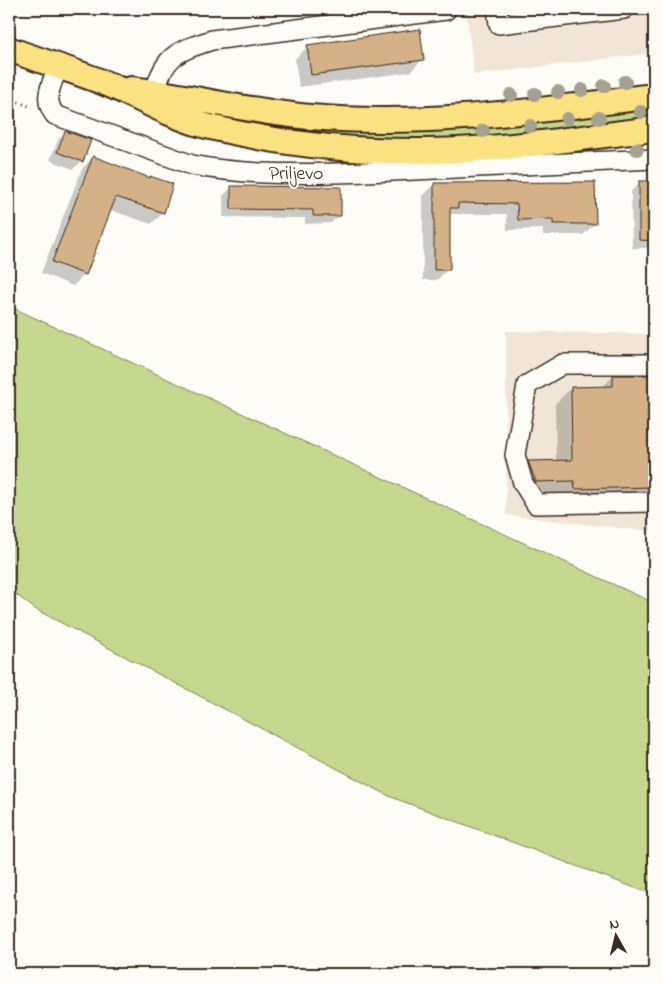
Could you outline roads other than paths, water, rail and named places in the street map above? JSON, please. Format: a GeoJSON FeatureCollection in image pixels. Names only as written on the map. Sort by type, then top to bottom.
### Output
{"type":"FeatureCollection","features":[{"type":"Feature","properties":{"kind":"main road"},"geometry":{"type":"LineString","coordinates":[[9,49],[58,67]]}},
{"type":"Feature","properties":{"kind":"main road","name":"Priljevo"},"geometry":{"type":"LineString","coordinates":[[58,67],[112,86],[176,117],[206,126],[257,137],[346,149],[393,151],[466,149],[654,129]]}},
{"type":"Feature","properties":{"kind":"main road","name":"Priljevo"},"geometry":{"type":"LineString","coordinates":[[112,86],[269,113],[311,118],[392,120],[449,118],[654,96]]}},
{"type":"Feature","properties":{"kind":"street"},"geometry":{"type":"LineString","coordinates":[[497,9],[499,24],[624,9]]}},
{"type":"Feature","properties":{"kind":"street"},"geometry":{"type":"LineString","coordinates":[[155,92],[160,72],[169,60],[191,47],[212,40],[446,10]]}},
{"type":"Feature","properties":{"kind":"street","name":"Priljevo"},"geometry":{"type":"LineString","coordinates":[[58,67],[48,96],[49,107],[55,114],[192,165],[215,170],[237,172],[361,172],[654,159]]}},
{"type":"Feature","properties":{"kind":"street"},"geometry":{"type":"LineString","coordinates":[[654,364],[563,364],[527,385],[515,455],[523,483],[536,504],[654,502]]}}]}
